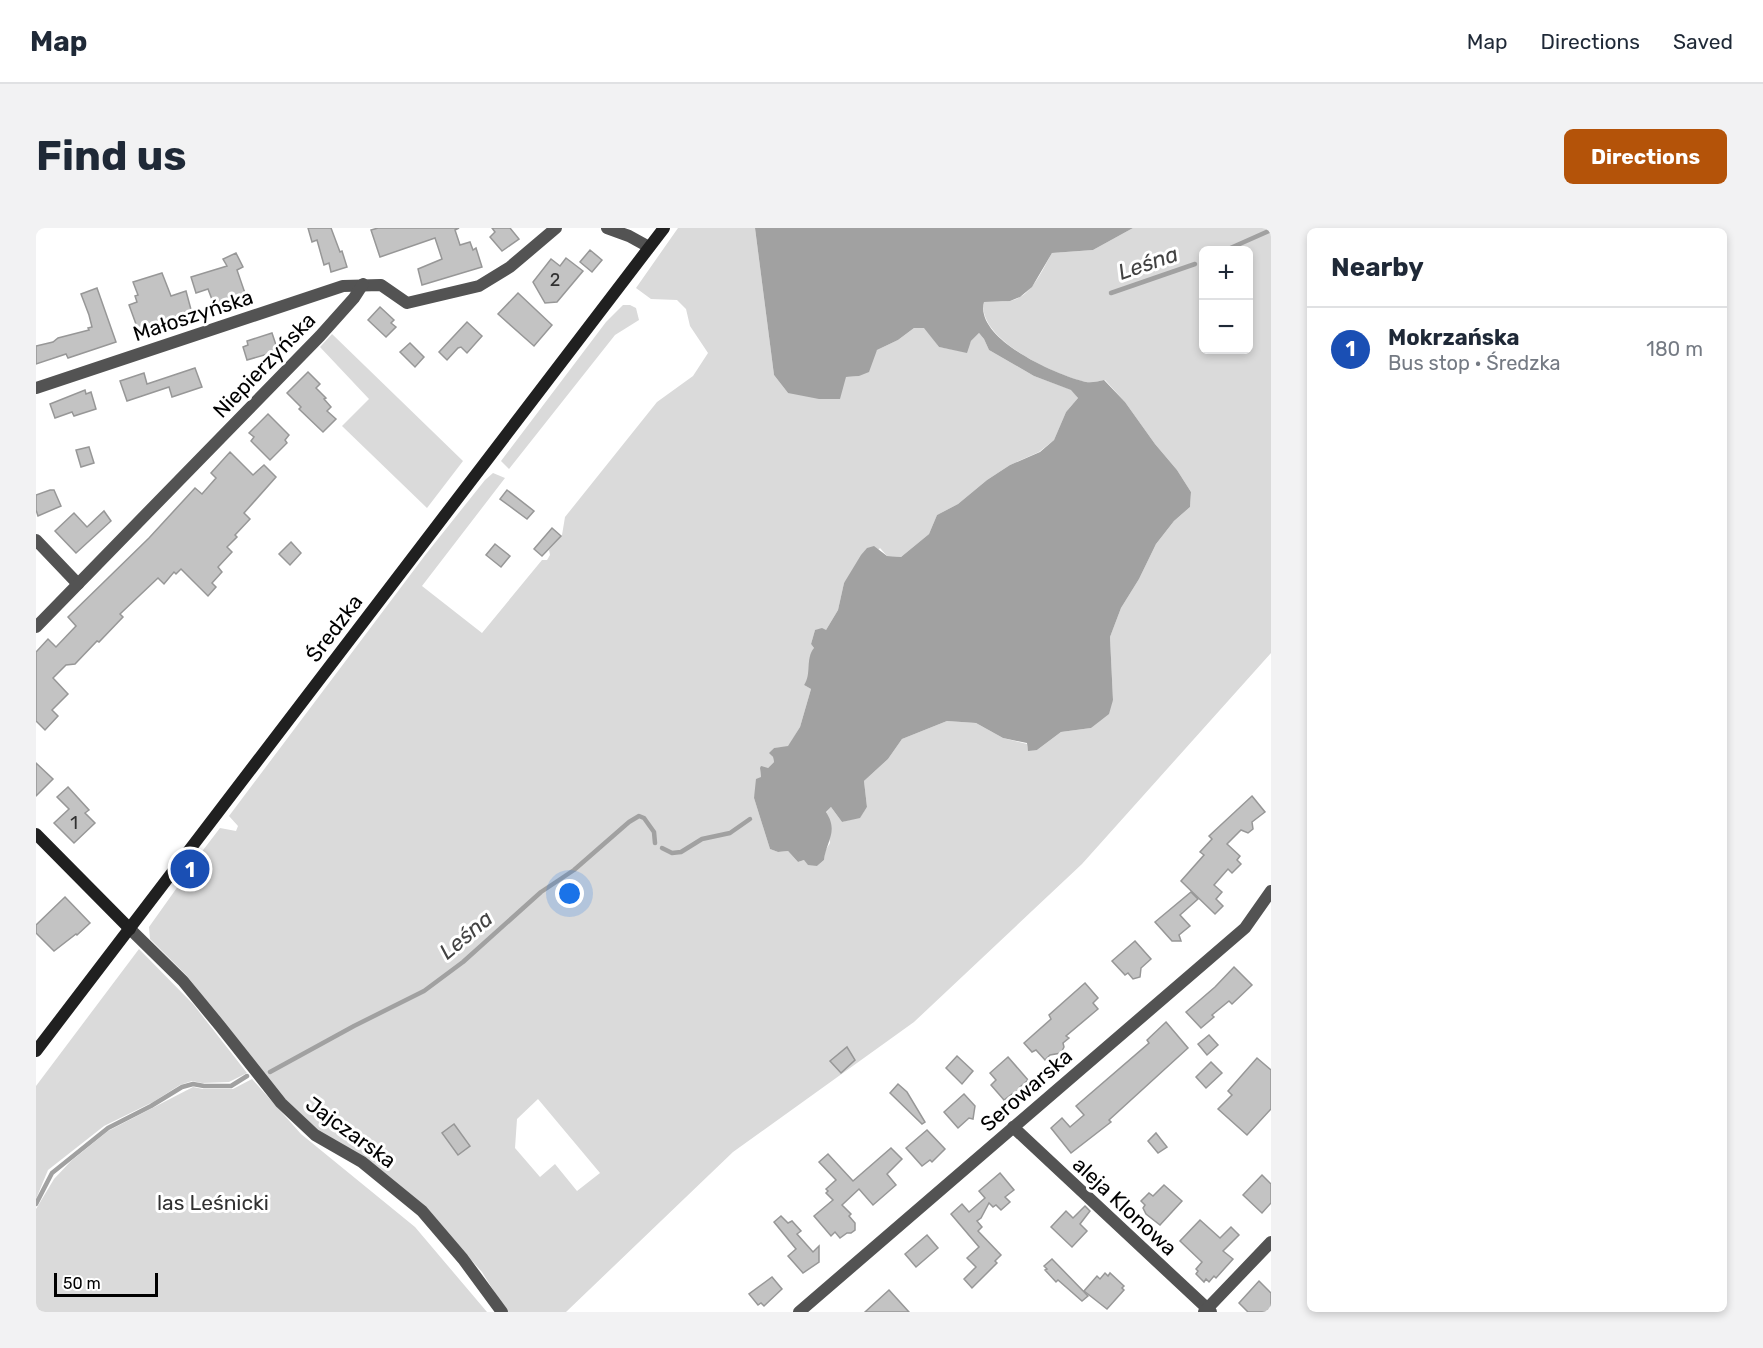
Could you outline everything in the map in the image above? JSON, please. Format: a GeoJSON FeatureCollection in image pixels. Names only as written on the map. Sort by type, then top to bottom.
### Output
{"type":"FeatureCollection","features":[{"type":"Feature","properties":{"kind":"main road","name":"Średzka"},"geometry":{"type":"LineString","coordinates":[[36,1051],[664,228]]}},
{"type":"Feature","properties":{"kind":"main road"},"geometry":{"type":"LineString","coordinates":[[36,834],[130,929]]}},
{"type":"Feature","properties":{"kind":"street"},"geometry":{"type":"LineString","coordinates":[[363,285],[381,285],[407,303],[479,286],[510,267],[556,228]]}},
{"type":"Feature","properties":{"kind":"street"},"geometry":{"type":"LineString","coordinates":[[607,228],[649,247]]}},
{"type":"Feature","properties":{"kind":"street","name":"Małoszyńska"},"geometry":{"type":"LineString","coordinates":[[36,388],[343,286],[363,285]]}},
{"type":"Feature","properties":{"kind":"street","name":"Niepierzyńska"},"geometry":{"type":"LineString","coordinates":[[36,627],[320,336],[363,285]]}},
{"type":"Feature","properties":{"kind":"street"},"geometry":{"type":"LineString","coordinates":[[36,540],[78,584]]}},
{"type":"Feature","properties":{"kind":"street","name":"Serowarska"},"geometry":{"type":"LineString","coordinates":[[799,1312],[1245,928],[1271,891]]}},
{"type":"Feature","properties":{"kind":"street","name":"Jajczarska"},"geometry":{"type":"LineString","coordinates":[[130,929],[183,981],[281,1103],[315,1135],[362,1162],[422,1211],[463,1259],[502,1312]]}},
{"type":"Feature","properties":{"kind":"street","name":"aleja Klonowa"},"geometry":{"type":"LineString","coordinates":[[1013,1127],[1208,1311]]}},
{"type":"Feature","properties":{"kind":"street"},"geometry":{"type":"LineString","coordinates":[[1208,1311],[1271,1242]]}},
{"type":"Feature","properties":{"kind":"green space"},"geometry":{"type":"Polygon","coordinates":[[[678,228],[755,228],[774,375],[788,393],[846,377],[859,376],[877,350],[898,340],[914,328],[925,328],[939,347],[966,352],[971,341],[979,333],[989,350],[1034,376],[1072,390],[1078,398],[1066,412],[1054,440],[1039,452],[1010,465],[987,480],[958,504],[937,515],[929,534],[901,557],[887,556],[880,548],[844,583],[838,610],[826,630],[815,630],[811,644],[814,648],[808,680],[804,685],[811,689],[800,727],[788,747],[774,748],[770,753],[774,762],[768,768],[760,768],[761,777],[754,798],[770,849],[778,852],[788,851],[798,862],[804,860],[817,866],[824,860],[825,851],[830,843],[826,813],[831,807],[842,822],[860,817],[867,807],[864,781],[888,759],[902,739],[947,721],[976,723],[1003,738],[1027,744],[1028,750],[1037,750],[1061,732],[1091,728],[1113,700],[1110,637],[1121,608],[1139,579],[1156,544],[1174,521],[1190,507],[1191,492],[1125,402],[1105,380],[1086,382],[1039,364],[1021,354],[992,329],[985,316],[984,302],[1008,301],[1023,295],[1035,283],[1052,253],[1093,250],[1133,228],[1271,228],[1271,653],[1082,864],[914,1022],[733,1152],[566,1312],[507,1312],[482,1272],[423,1206],[314,1131],[283,1100],[187,976],[150,939],[149,927],[181,882],[185,885],[192,876],[187,871],[220,828],[236,831],[238,826],[229,816],[426,554],[493,473],[505,478],[422,586],[482,633],[542,560],[547,560],[550,555],[549,550],[562,535],[565,517],[657,402],[693,376],[708,353],[690,326],[686,309],[677,300],[651,299],[636,288],[678,228]],[[538,1099],[517,1119],[515,1148],[540,1177],[555,1164],[577,1191],[600,1173],[538,1099]]]}},
{"type":"Feature","properties":{"kind":"green space"},"geometry":{"type":"Polygon","coordinates":[[[623,305],[636,308],[639,320],[615,335],[509,469],[501,461],[606,322],[623,305]]]}},
{"type":"Feature","properties":{"kind":"green space"},"geometry":{"type":"Polygon","coordinates":[[[332,334],[463,461],[427,508],[342,426],[369,399],[320,347],[332,334]]]}},
{"type":"Feature","properties":{"kind":"green space"},"geometry":{"type":"Polygon","coordinates":[[[139,949],[193,1004],[247,1073],[229,1082],[192,1081],[180,1085],[153,1102],[104,1126],[48,1170],[36,1199],[36,1086],[139,949]]]}},
{"type":"Feature","properties":{"kind":"green space","name":"las Leśnicki"},"geometry":{"type":"Polygon","coordinates":[[[252,1079],[301,1134],[415,1227],[487,1312],[36,1312],[36,1209],[54,1179],[71,1161],[108,1131],[193,1087],[233,1089],[252,1079]]]}},
{"type":"Feature","properties":{"kind":"shaded area"},"geometry":{"type":"Polygon","coordinates":[[[755,228],[1133,228],[1093,250],[1052,253],[1032,287],[1020,297],[1010,301],[984,302],[984,316],[1004,342],[1039,364],[1086,382],[1104,380],[1125,402],[1191,492],[1190,507],[1174,521],[1156,544],[1139,579],[1121,608],[1110,637],[1113,700],[1109,714],[1091,728],[1061,732],[1037,750],[1028,751],[1027,743],[1003,738],[976,723],[947,721],[902,739],[888,759],[864,781],[867,807],[860,818],[842,822],[831,807],[826,812],[832,831],[824,860],[817,866],[808,865],[804,860],[798,862],[788,851],[778,852],[770,849],[754,798],[756,779],[761,777],[761,766],[768,768],[774,762],[769,753],[774,748],[788,746],[800,727],[811,689],[804,685],[808,676],[811,652],[814,648],[811,644],[815,630],[822,628],[826,630],[838,610],[844,583],[867,548],[874,546],[887,556],[901,557],[929,534],[937,515],[958,504],[987,480],[1010,465],[1040,452],[1054,440],[1066,412],[1078,398],[1071,390],[1034,376],[989,350],[979,333],[971,341],[967,353],[939,347],[924,328],[914,328],[898,340],[877,350],[869,372],[846,377],[840,399],[819,399],[788,393],[774,375],[755,228]]]}},
{"type":"Feature","properties":{"kind":"building"},"geometry":{"type":"Polygon","coordinates":[[[308,228],[331,228],[347,267],[331,272],[329,263],[324,265],[317,240],[312,242],[308,228]]]}},
{"type":"Feature","properties":{"kind":"building"},"geometry":{"type":"Polygon","coordinates":[[[378,228],[459,228],[455,230],[460,245],[470,242],[473,250],[476,248],[482,267],[422,285],[418,269],[442,259],[435,238],[380,257],[371,230],[378,228]]]}},
{"type":"Feature","properties":{"kind":"building"},"geometry":{"type":"Polygon","coordinates":[[[492,228],[510,228],[519,239],[502,251],[490,237],[495,232],[492,228]]]}},
{"type":"Feature","properties":{"kind":"building"},"geometry":{"type":"Polygon","coordinates":[[[590,250],[602,260],[592,272],[580,262],[590,250]]]}},
{"type":"Feature","properties":{"kind":"building"},"geometry":{"type":"Polygon","coordinates":[[[236,253],[243,267],[237,270],[247,299],[216,310],[208,289],[196,293],[191,277],[227,266],[223,259],[236,253]]]}},
{"type":"Feature","properties":{"kind":"building"},"geometry":{"type":"Polygon","coordinates":[[[566,258],[583,271],[557,302],[545,303],[533,282],[551,259],[560,266],[566,258]]]}},
{"type":"Feature","properties":{"kind":"building"},"geometry":{"type":"Polygon","coordinates":[[[162,273],[171,296],[186,291],[193,317],[140,335],[129,305],[137,302],[135,296],[138,295],[133,282],[162,273]]]}},
{"type":"Feature","properties":{"kind":"building"},"geometry":{"type":"Polygon","coordinates":[[[97,288],[116,342],[68,358],[66,354],[36,364],[36,346],[89,330],[88,328],[92,327],[81,294],[97,288]]]}},
{"type":"Feature","properties":{"kind":"building"},"geometry":{"type":"Polygon","coordinates":[[[518,293],[552,325],[534,346],[498,314],[518,293]]]}},
{"type":"Feature","properties":{"kind":"building"},"geometry":{"type":"Polygon","coordinates":[[[380,307],[394,320],[391,323],[396,327],[386,337],[368,320],[380,307]]]}},
{"type":"Feature","properties":{"kind":"building"},"geometry":{"type":"Polygon","coordinates":[[[467,322],[482,336],[467,353],[461,347],[458,348],[447,360],[439,352],[467,322]]]}},
{"type":"Feature","properties":{"kind":"building"},"geometry":{"type":"Polygon","coordinates":[[[272,333],[278,351],[247,360],[243,347],[248,345],[247,341],[272,333]]]}},
{"type":"Feature","properties":{"kind":"building"},"geometry":{"type":"Polygon","coordinates":[[[410,343],[424,357],[415,367],[400,352],[410,343]]]}},
{"type":"Feature","properties":{"kind":"building"},"geometry":{"type":"Polygon","coordinates":[[[195,368],[202,387],[172,397],[169,387],[127,401],[120,381],[144,373],[147,384],[195,368]]]}},
{"type":"Feature","properties":{"kind":"building"},"geometry":{"type":"Polygon","coordinates":[[[308,372],[320,384],[316,388],[331,407],[327,411],[336,419],[323,432],[299,409],[301,407],[287,393],[308,372]]]}},
{"type":"Feature","properties":{"kind":"building"},"geometry":{"type":"Polygon","coordinates":[[[85,390],[86,394],[91,392],[96,409],[74,416],[72,412],[55,418],[50,404],[85,390]]]}},
{"type":"Feature","properties":{"kind":"building"},"geometry":{"type":"Polygon","coordinates":[[[268,414],[289,435],[285,440],[287,443],[270,460],[251,441],[254,437],[249,433],[268,414]]]}},
{"type":"Feature","properties":{"kind":"building"},"geometry":{"type":"Polygon","coordinates":[[[89,447],[94,463],[81,467],[76,450],[89,447]]]}},
{"type":"Feature","properties":{"kind":"building"},"geometry":{"type":"Polygon","coordinates":[[[230,452],[253,475],[264,465],[276,477],[244,513],[250,519],[227,547],[232,552],[218,567],[222,572],[212,583],[216,587],[208,596],[181,569],[176,574],[174,572],[164,584],[158,578],[120,614],[123,617],[99,642],[97,641],[75,664],[66,665],[53,678],[68,694],[52,710],[58,716],[45,730],[36,721],[36,652],[48,639],[56,647],[76,626],[68,617],[149,538],[195,488],[202,494],[216,478],[211,473],[230,452]]]}},
{"type":"Feature","properties":{"kind":"building"},"geometry":{"type":"Polygon","coordinates":[[[54,490],[61,506],[38,516],[36,495],[54,490]]]}},
{"type":"Feature","properties":{"kind":"building"},"geometry":{"type":"Polygon","coordinates":[[[507,490],[534,511],[527,519],[500,499],[507,490]]]}},
{"type":"Feature","properties":{"kind":"building"},"geometry":{"type":"Polygon","coordinates":[[[104,511],[111,521],[76,553],[55,531],[74,513],[87,527],[104,511]]]}},
{"type":"Feature","properties":{"kind":"building"},"geometry":{"type":"Polygon","coordinates":[[[552,528],[561,536],[542,556],[534,549],[552,528]]]}},
{"type":"Feature","properties":{"kind":"building"},"geometry":{"type":"Polygon","coordinates":[[[291,542],[301,553],[290,565],[279,554],[291,542]]]}},
{"type":"Feature","properties":{"kind":"building"},"geometry":{"type":"Polygon","coordinates":[[[495,544],[510,556],[501,567],[486,555],[495,544]]]}},
{"type":"Feature","properties":{"kind":"building"},"geometry":{"type":"Polygon","coordinates":[[[36,763],[53,779],[36,796],[36,763]]]}},
{"type":"Feature","properties":{"kind":"building"},"geometry":{"type":"Polygon","coordinates":[[[68,787],[89,810],[85,813],[95,823],[74,843],[54,823],[69,809],[57,797],[68,787]]]}},
{"type":"Feature","properties":{"kind":"building"},"geometry":{"type":"Polygon","coordinates":[[[1252,796],[1265,812],[1252,822],[1253,829],[1248,833],[1241,830],[1227,844],[1240,856],[1237,860],[1241,864],[1232,873],[1228,869],[1214,885],[1222,892],[1216,899],[1223,906],[1215,914],[1181,881],[1204,855],[1200,852],[1212,839],[1209,836],[1252,796]]]}},
{"type":"Feature","properties":{"kind":"building"},"geometry":{"type":"Polygon","coordinates":[[[1191,892],[1198,899],[1180,915],[1190,926],[1179,935],[1181,941],[1172,941],[1155,922],[1191,892]]]}},
{"type":"Feature","properties":{"kind":"building"},"geometry":{"type":"Polygon","coordinates":[[[65,897],[90,923],[54,951],[36,933],[36,925],[65,897]]]}},
{"type":"Feature","properties":{"kind":"building"},"geometry":{"type":"Polygon","coordinates":[[[1135,941],[1151,959],[1141,968],[1140,977],[1133,979],[1128,973],[1125,975],[1112,961],[1135,941]]]}},
{"type":"Feature","properties":{"kind":"building"},"geometry":{"type":"Polygon","coordinates":[[[1234,967],[1252,985],[1232,1004],[1229,1001],[1212,1015],[1214,1017],[1201,1028],[1186,1012],[1234,967]]]}},
{"type":"Feature","properties":{"kind":"building"},"geometry":{"type":"Polygon","coordinates":[[[1085,983],[1098,998],[1093,1003],[1098,1009],[1066,1036],[1069,1038],[1063,1043],[1061,1053],[1050,1055],[1045,1060],[1036,1050],[1032,1052],[1024,1043],[1051,1019],[1049,1015],[1085,983]]]}},
{"type":"Feature","properties":{"kind":"building"},"geometry":{"type":"Polygon","coordinates":[[[1166,1022],[1188,1048],[1109,1120],[1111,1122],[1071,1153],[1051,1128],[1062,1118],[1070,1127],[1084,1115],[1076,1106],[1149,1043],[1147,1040],[1166,1022]]]}},
{"type":"Feature","properties":{"kind":"building"},"geometry":{"type":"Polygon","coordinates":[[[1209,1035],[1218,1045],[1207,1055],[1198,1044],[1209,1035]]]}},
{"type":"Feature","properties":{"kind":"building"},"geometry":{"type":"Polygon","coordinates":[[[847,1047],[855,1060],[841,1073],[830,1061],[847,1047]]]}},
{"type":"Feature","properties":{"kind":"building"},"geometry":{"type":"Polygon","coordinates":[[[957,1056],[973,1071],[962,1084],[946,1068],[957,1056]]]}},
{"type":"Feature","properties":{"kind":"building"},"geometry":{"type":"Polygon","coordinates":[[[1008,1057],[1028,1080],[1020,1087],[1028,1091],[1012,1094],[1004,1100],[991,1085],[996,1080],[990,1073],[1008,1057]]]}},
{"type":"Feature","properties":{"kind":"building"},"geometry":{"type":"Polygon","coordinates":[[[1257,1058],[1271,1070],[1271,1109],[1247,1135],[1218,1109],[1232,1095],[1228,1091],[1257,1058]]]}},
{"type":"Feature","properties":{"kind":"building"},"geometry":{"type":"Polygon","coordinates":[[[1211,1062],[1222,1073],[1206,1088],[1196,1077],[1211,1062]]]}},
{"type":"Feature","properties":{"kind":"building"},"geometry":{"type":"Polygon","coordinates":[[[898,1084],[907,1092],[925,1122],[922,1124],[890,1093],[898,1084]]]}},
{"type":"Feature","properties":{"kind":"building"},"geometry":{"type":"Polygon","coordinates":[[[964,1094],[975,1106],[973,1119],[969,1118],[958,1128],[944,1112],[964,1094]]]}},
{"type":"Feature","properties":{"kind":"building"},"geometry":{"type":"Polygon","coordinates":[[[454,1124],[470,1146],[458,1155],[442,1133],[454,1124]]]}},
{"type":"Feature","properties":{"kind":"building"},"geometry":{"type":"Polygon","coordinates":[[[927,1130],[945,1149],[932,1162],[930,1160],[922,1166],[906,1148],[927,1130]]]}},
{"type":"Feature","properties":{"kind":"building"},"geometry":{"type":"Polygon","coordinates":[[[1156,1133],[1167,1147],[1158,1153],[1148,1141],[1156,1133]]]}},
{"type":"Feature","properties":{"kind":"building"},"geometry":{"type":"Polygon","coordinates":[[[891,1148],[902,1159],[887,1174],[896,1185],[873,1205],[859,1189],[842,1205],[851,1214],[849,1216],[855,1223],[855,1230],[840,1238],[835,1232],[831,1236],[814,1216],[833,1200],[826,1193],[828,1191],[826,1189],[836,1180],[819,1162],[828,1154],[853,1181],[891,1148]]]}},
{"type":"Feature","properties":{"kind":"building"},"geometry":{"type":"Polygon","coordinates":[[[1000,1173],[1014,1190],[1005,1197],[1010,1202],[1001,1210],[989,1203],[977,1221],[982,1227],[978,1231],[1001,1255],[995,1261],[997,1263],[972,1288],[964,1279],[976,1267],[967,1258],[979,1247],[951,1214],[962,1204],[969,1212],[985,1198],[979,1191],[1000,1173]]]}},
{"type":"Feature","properties":{"kind":"building"},"geometry":{"type":"Polygon","coordinates":[[[1262,1175],[1271,1184],[1271,1203],[1262,1213],[1243,1195],[1262,1175]]]}},
{"type":"Feature","properties":{"kind":"building"},"geometry":{"type":"Polygon","coordinates":[[[1164,1185],[1182,1201],[1160,1225],[1146,1214],[1143,1208],[1145,1205],[1141,1201],[1149,1193],[1153,1196],[1164,1185]]]}},
{"type":"Feature","properties":{"kind":"building"},"geometry":{"type":"Polygon","coordinates":[[[1085,1206],[1090,1211],[1080,1224],[1087,1231],[1072,1247],[1051,1227],[1066,1211],[1073,1218],[1085,1206]]]}},
{"type":"Feature","properties":{"kind":"building"},"geometry":{"type":"Polygon","coordinates":[[[781,1216],[788,1223],[792,1221],[801,1231],[797,1234],[813,1252],[819,1246],[819,1262],[803,1273],[788,1256],[796,1249],[774,1222],[781,1216]]]}},
{"type":"Feature","properties":{"kind":"building"},"geometry":{"type":"Polygon","coordinates":[[[1200,1220],[1220,1238],[1231,1227],[1239,1235],[1223,1251],[1233,1259],[1216,1278],[1214,1276],[1209,1282],[1206,1279],[1204,1282],[1196,1274],[1198,1271],[1196,1269],[1202,1262],[1180,1241],[1200,1220]]]}},
{"type":"Feature","properties":{"kind":"building"},"geometry":{"type":"Polygon","coordinates":[[[927,1235],[938,1248],[916,1267],[905,1254],[927,1235]]]}},
{"type":"Feature","properties":{"kind":"building"},"geometry":{"type":"Polygon","coordinates":[[[1052,1259],[1088,1296],[1082,1301],[1058,1280],[1056,1282],[1044,1266],[1052,1259]]]}},
{"type":"Feature","properties":{"kind":"building"},"geometry":{"type":"Polygon","coordinates":[[[1105,1273],[1108,1276],[1110,1273],[1124,1286],[1122,1288],[1124,1290],[1107,1309],[1084,1291],[1097,1276],[1100,1279],[1105,1273]]]}},
{"type":"Feature","properties":{"kind":"building"},"geometry":{"type":"Polygon","coordinates":[[[772,1277],[782,1289],[764,1306],[761,1303],[758,1305],[749,1294],[772,1277]]]}},
{"type":"Feature","properties":{"kind":"building"},"geometry":{"type":"Polygon","coordinates":[[[1259,1281],[1271,1293],[1271,1312],[1248,1312],[1239,1303],[1259,1281]]]}},
{"type":"Feature","properties":{"kind":"building"},"geometry":{"type":"Polygon","coordinates":[[[889,1290],[909,1312],[865,1312],[889,1290]]]}},
{"type":"Feature","properties":{"kind":"waterway","name":"Leśna"},"geometry":{"type":"LineString","coordinates":[[1235,246],[1271,230]]}},
{"type":"Feature","properties":{"kind":"waterway","name":"Leśna"},"geometry":{"type":"LineString","coordinates":[[1111,293],[1195,264]]}},
{"type":"Feature","properties":{"kind":"waterway","name":"Leśna"},"geometry":{"type":"LineString","coordinates":[[270,1072],[424,991],[463,962],[541,892],[574,870],[639,816],[644,818],[654,832],[655,843]]}},
{"type":"Feature","properties":{"kind":"waterway","name":"Leśna"},"geometry":{"type":"LineString","coordinates":[[662,848],[672,853],[681,852],[702,839],[730,833],[750,819]]}},
{"type":"Feature","properties":{"kind":"waterway","name":"Leśna"},"geometry":{"type":"LineString","coordinates":[[36,1204],[52,1173],[108,1128],[182,1087],[193,1084],[231,1086],[247,1076]]}},
{"type":"Feature","properties":{"kind":"place","name":"Mokrzańska"},"geometry":{"type":"Point","coordinates":[190,869]}}]}
